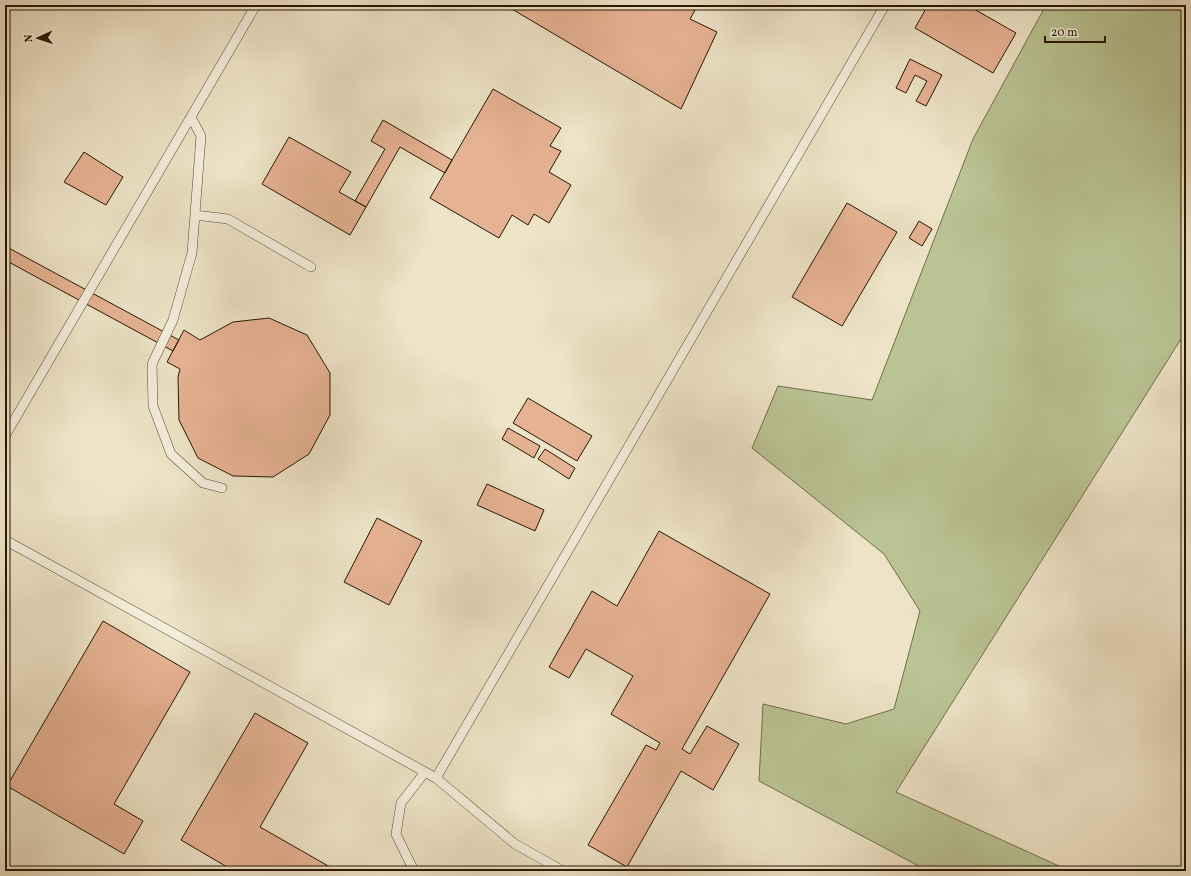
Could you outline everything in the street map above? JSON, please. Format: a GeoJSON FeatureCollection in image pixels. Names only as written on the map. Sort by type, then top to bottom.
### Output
{"type":"FeatureCollection","features":[{"type":"Feature","properties":{"kind":"lane"},"geometry":{"type":"LineString","coordinates":[[5,436],[256,5]]}},
{"type":"Feature","properties":{"kind":"lane"},"geometry":{"type":"LineString","coordinates":[[436,778],[885,5]]}},
{"type":"Feature","properties":{"kind":"lane"},"geometry":{"type":"LineString","coordinates":[[191,117],[201,136],[192,253],[173,320],[152,364],[152,406],[171,454],[203,483],[222,488]]}},
{"type":"Feature","properties":{"kind":"lane"},"geometry":{"type":"LineString","coordinates":[[195,215],[228,219],[311,267]]}},
{"type":"Feature","properties":{"kind":"lane"},"geometry":{"type":"LineString","coordinates":[[5,540],[436,778],[515,844],[563,871]]}},
{"type":"Feature","properties":{"kind":"lane"},"geometry":{"type":"LineString","coordinates":[[414,871],[396,834],[401,803],[425,772]]}},
{"type":"Feature","properties":{"kind":"green space"},"geometry":{"type":"Polygon","coordinates":[[[1046,5],[1186,5],[1186,331],[896,792],[1070,871],[928,871],[759,781],[763,704],[846,724],[894,709],[920,611],[884,554],[752,448],[778,386],[872,400],[973,139],[1046,5]]]}},
{"type":"Feature","properties":{"kind":"building"},"geometry":{"type":"Polygon","coordinates":[[[505,5],[698,5],[690,19],[717,32],[681,109],[505,5]]]}},
{"type":"Feature","properties":{"kind":"building"},"geometry":{"type":"Polygon","coordinates":[[[928,5],[967,5],[1016,33],[993,73],[915,28],[928,5]]]}},
{"type":"Feature","properties":{"kind":"building"},"geometry":{"type":"Polygon","coordinates":[[[910,59],[942,75],[926,106],[916,101],[927,81],[915,75],[906,93],[896,88],[910,59]]]}},
{"type":"Feature","properties":{"kind":"building"},"geometry":{"type":"Polygon","coordinates":[[[493,89],[561,128],[550,146],[561,151],[549,172],[571,185],[549,223],[534,214],[528,225],[512,215],[499,238],[430,198],[493,89]]]}},
{"type":"Feature","properties":{"kind":"building"},"geometry":{"type":"Polygon","coordinates":[[[383,120],[452,160],[445,173],[400,147],[366,207],[355,201],[385,149],[371,141],[383,120]]]}},
{"type":"Feature","properties":{"kind":"building"},"geometry":{"type":"Polygon","coordinates":[[[289,137],[351,172],[339,192],[366,207],[350,235],[262,184],[289,137]]]}},
{"type":"Feature","properties":{"kind":"building"},"geometry":{"type":"Polygon","coordinates":[[[84,152],[123,177],[106,205],[64,182],[84,152]]]}},
{"type":"Feature","properties":{"kind":"building"},"geometry":{"type":"Polygon","coordinates":[[[847,203],[897,232],[842,326],[792,297],[847,203]]]}},
{"type":"Feature","properties":{"kind":"building"},"geometry":{"type":"Polygon","coordinates":[[[919,221],[932,229],[922,246],[909,238],[919,221]]]}},
{"type":"Feature","properties":{"kind":"building"},"geometry":{"type":"Polygon","coordinates":[[[5,246],[179,340],[173,351],[5,260],[5,246]]]}},
{"type":"Feature","properties":{"kind":"building"},"geometry":{"type":"Polygon","coordinates":[[[269,318],[307,335],[330,373],[330,415],[309,454],[273,477],[233,476],[198,458],[179,420],[178,377],[180,369],[167,362],[184,330],[200,340],[233,322],[269,318]]]}},
{"type":"Feature","properties":{"kind":"building"},"geometry":{"type":"Polygon","coordinates":[[[528,398],[592,436],[577,461],[513,423],[528,398]]]}},
{"type":"Feature","properties":{"kind":"building"},"geometry":{"type":"Polygon","coordinates":[[[508,428],[540,446],[534,458],[502,439],[508,428]]]}},
{"type":"Feature","properties":{"kind":"building"},"geometry":{"type":"Polygon","coordinates":[[[545,449],[575,468],[569,479],[538,459],[545,449]]]}},
{"type":"Feature","properties":{"kind":"building"},"geometry":{"type":"Polygon","coordinates":[[[487,484],[544,510],[535,531],[477,505],[487,484]]]}},
{"type":"Feature","properties":{"kind":"building"},"geometry":{"type":"Polygon","coordinates":[[[377,518],[422,541],[389,605],[344,582],[377,518]]]}},
{"type":"Feature","properties":{"kind":"building"},"geometry":{"type":"Polygon","coordinates":[[[659,531],[770,594],[682,749],[690,754],[707,726],[739,744],[713,790],[681,771],[627,867],[588,845],[646,745],[656,750],[660,743],[611,714],[633,676],[586,649],[569,678],[549,667],[592,591],[617,606],[659,531]]]}},
{"type":"Feature","properties":{"kind":"building"},"geometry":{"type":"Polygon","coordinates":[[[103,621],[190,672],[114,804],[143,821],[124,854],[7,786],[103,621]]]}},
{"type":"Feature","properties":{"kind":"building"},"geometry":{"type":"Polygon","coordinates":[[[255,713],[308,743],[260,827],[330,867],[328,871],[234,871],[181,840],[255,713]]]}}]}
